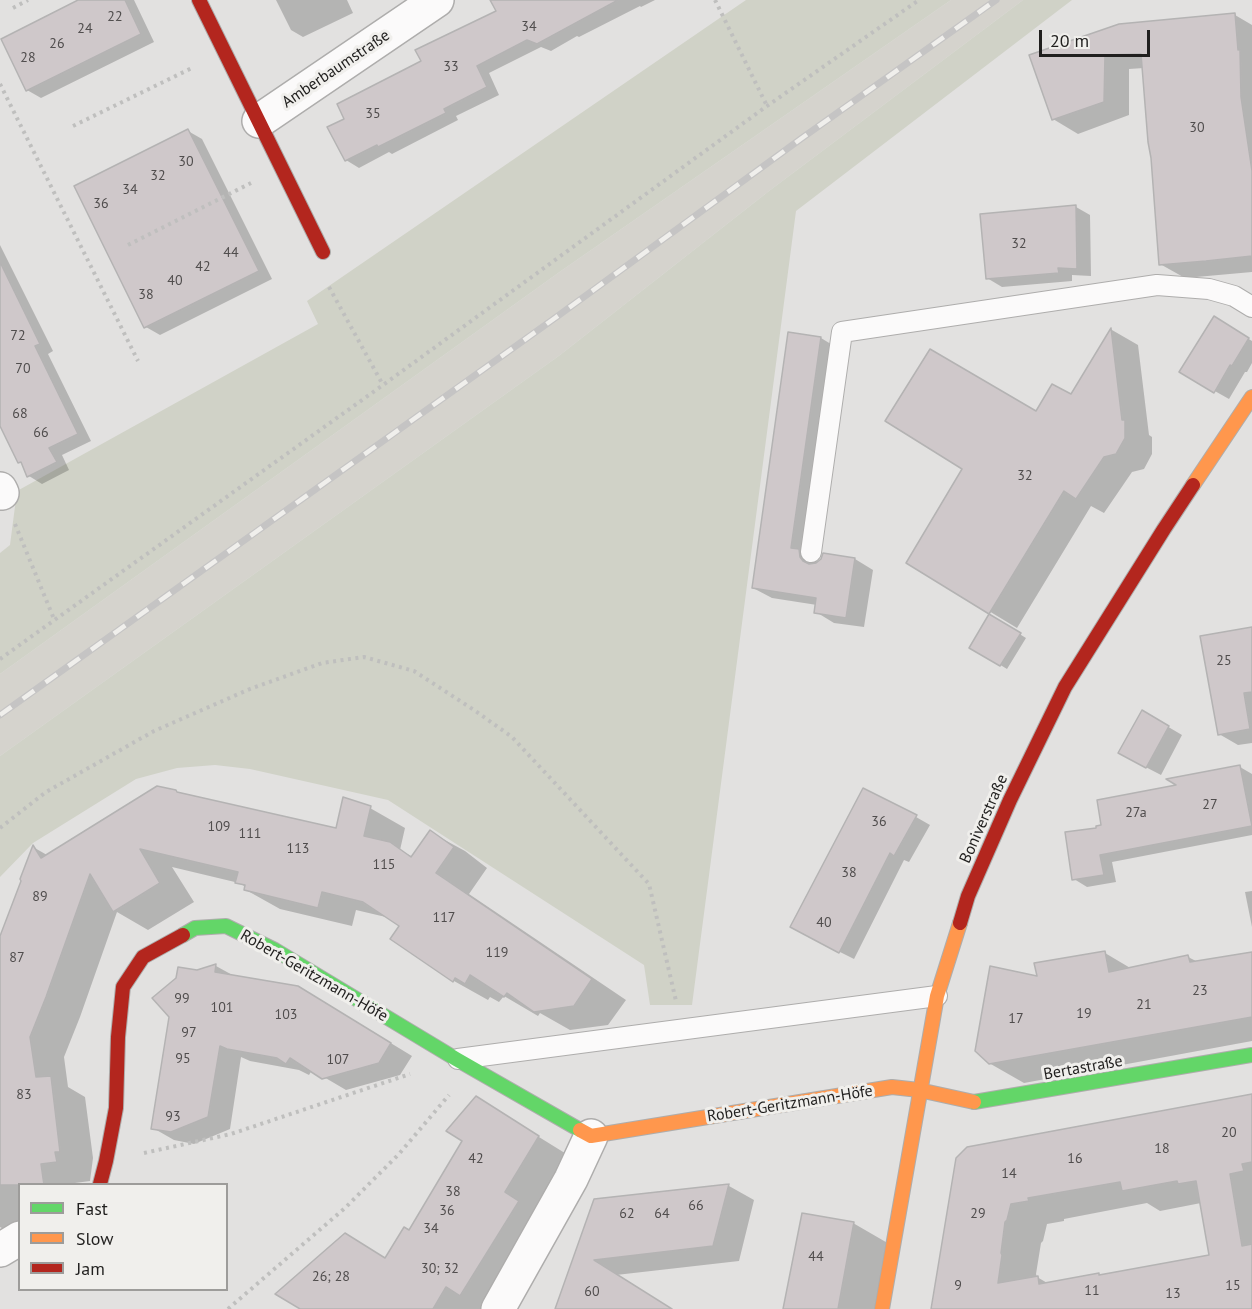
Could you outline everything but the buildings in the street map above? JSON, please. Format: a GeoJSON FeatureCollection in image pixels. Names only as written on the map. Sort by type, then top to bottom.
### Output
{"type":"FeatureCollection","features":[{"type":"Feature","properties":{"kind":"street"},"geometry":{"type":"LineString","coordinates":[[199,0],[323,252]]}},
{"type":"Feature","properties":{"kind":"street","name":"Amberbaumstraße"},"geometry":{"type":"LineString","coordinates":[[259,122],[426,8]]}},
{"type":"Feature","properties":{"kind":"street","name":"Boniverstraße"},"geometry":{"type":"LineString","coordinates":[[882,1309],[937,996],[968,896],[1010,800],[1065,687],[1164,529],[1252,398]]}},
{"type":"Feature","properties":{"kind":"street","name":"Robert-Geritzmann-Höfe"},"geometry":{"type":"LineString","coordinates":[[100,1183],[116,1108],[118,1037],[123,987],[143,957],[195,928],[226,926],[275,950],[591,1136],[892,1087],[919,1090]]}},
{"type":"Feature","properties":{"kind":"street","name":"Bertastraße"},"geometry":{"type":"LineString","coordinates":[[919,1090],[977,1103],[1252,1055]]}},
{"type":"Feature","properties":{"kind":"street"},"geometry":{"type":"LineString","coordinates":[[498,1309],[571,1179],[591,1136]]}},
{"type":"Feature","properties":{"kind":"street"},"geometry":{"type":"LineString","coordinates":[[0,1250],[18,1239]]}},
{"type":"Feature","properties":{"kind":"lane"},"geometry":{"type":"LineString","coordinates":[[811,552],[842,332],[1157,285],[1209,289],[1234,296],[1252,307]]}},
{"type":"Feature","properties":{"kind":"lane"},"geometry":{"type":"LineString","coordinates":[[465,1063],[682,1028],[937,996]]}},
{"type":"Feature","properties":{"kind":"path"},"geometry":{"type":"LineString","coordinates":[[13,8],[28,0]]}},
{"type":"Feature","properties":{"kind":"path"},"geometry":{"type":"LineString","coordinates":[[715,0],[767,106]]}},
{"type":"Feature","properties":{"kind":"path"},"geometry":{"type":"LineString","coordinates":[[0,659],[767,106],[919,0]]}},
{"type":"Feature","properties":{"kind":"path"},"geometry":{"type":"LineString","coordinates":[[73,126],[225,52]]}},
{"type":"Feature","properties":{"kind":"path"},"geometry":{"type":"LineString","coordinates":[[0,84],[138,361]]}},
{"type":"Feature","properties":{"kind":"path"},"geometry":{"type":"LineString","coordinates":[[128,244],[282,168]]}},
{"type":"Feature","properties":{"kind":"path"},"geometry":{"type":"LineString","coordinates":[[323,252],[324,278],[383,385]]}},
{"type":"Feature","properties":{"kind":"path"},"geometry":{"type":"LineString","coordinates":[[1,491],[54,619]]}},
{"type":"Feature","properties":{"kind":"path"},"geometry":{"type":"LineString","coordinates":[[0,828],[46,792],[154,731],[250,689],[322,663],[364,657],[414,671],[512,737],[649,884],[682,1028]]}},
{"type":"Feature","properties":{"kind":"path"},"geometry":{"type":"LineString","coordinates":[[106,1161],[231,1134],[465,1063]]}},
{"type":"Feature","properties":{"kind":"path"},"geometry":{"type":"LineString","coordinates":[[228,1309],[345,1208],[399,1154],[465,1063]]}},
{"type":"Feature","properties":{"kind":"shaded area"},"geometry":{"type":"Polygon","coordinates":[[[746,0],[951,0],[561,271],[0,674],[0,553],[10,545],[17,491],[318,324],[307,301],[746,0]]]}},
{"type":"Feature","properties":{"kind":"shaded area"},"geometry":{"type":"Polygon","coordinates":[[[951,0],[1023,0],[769,191],[560,355],[0,756],[0,674],[561,271],[951,0]]]}},
{"type":"Feature","properties":{"kind":"shaded area"},"geometry":{"type":"Polygon","coordinates":[[[1023,0],[1072,0],[796,211],[692,1005],[650,1005],[644,965],[388,800],[250,769],[215,765],[177,768],[136,779],[33,843],[0,877],[0,756],[560,355],[769,191],[1023,0]]]}},
{"type":"Feature","properties":{"kind":"railway"},"geometry":{"type":"LineString","coordinates":[[0,715],[996,0]]}},
{"type":"Feature","properties":{"kind":"traffic: fast"},"geometry":{"type":"LineString","coordinates":[[183,935],[195,928],[226,926],[275,950],[456,1059],[580,1130]]}},
{"type":"Feature","properties":{"kind":"traffic: fast"},"geometry":{"type":"LineString","coordinates":[[974,1102],[1252,1055]]}},
{"type":"Feature","properties":{"kind":"traffic: slow"},"geometry":{"type":"LineString","coordinates":[[1193,485],[1252,397]]}},
{"type":"Feature","properties":{"kind":"traffic: slow"},"geometry":{"type":"LineString","coordinates":[[882,1309],[937,996],[960,923]]}},
{"type":"Feature","properties":{"kind":"traffic: slow"},"geometry":{"type":"LineString","coordinates":[[580,1130],[591,1136],[892,1087],[919,1090],[974,1102]]}},
{"type":"Feature","properties":{"kind":"traffic: jam"},"geometry":{"type":"LineString","coordinates":[[199,0],[323,252]]}},
{"type":"Feature","properties":{"kind":"traffic: jam"},"geometry":{"type":"LineString","coordinates":[[960,923],[968,896],[1010,800],[1065,687],[1193,485]]}},
{"type":"Feature","properties":{"kind":"traffic: jam"},"geometry":{"type":"LineString","coordinates":[[100,1183],[116,1108],[118,1037],[123,987],[143,957],[183,935]]}}]}
